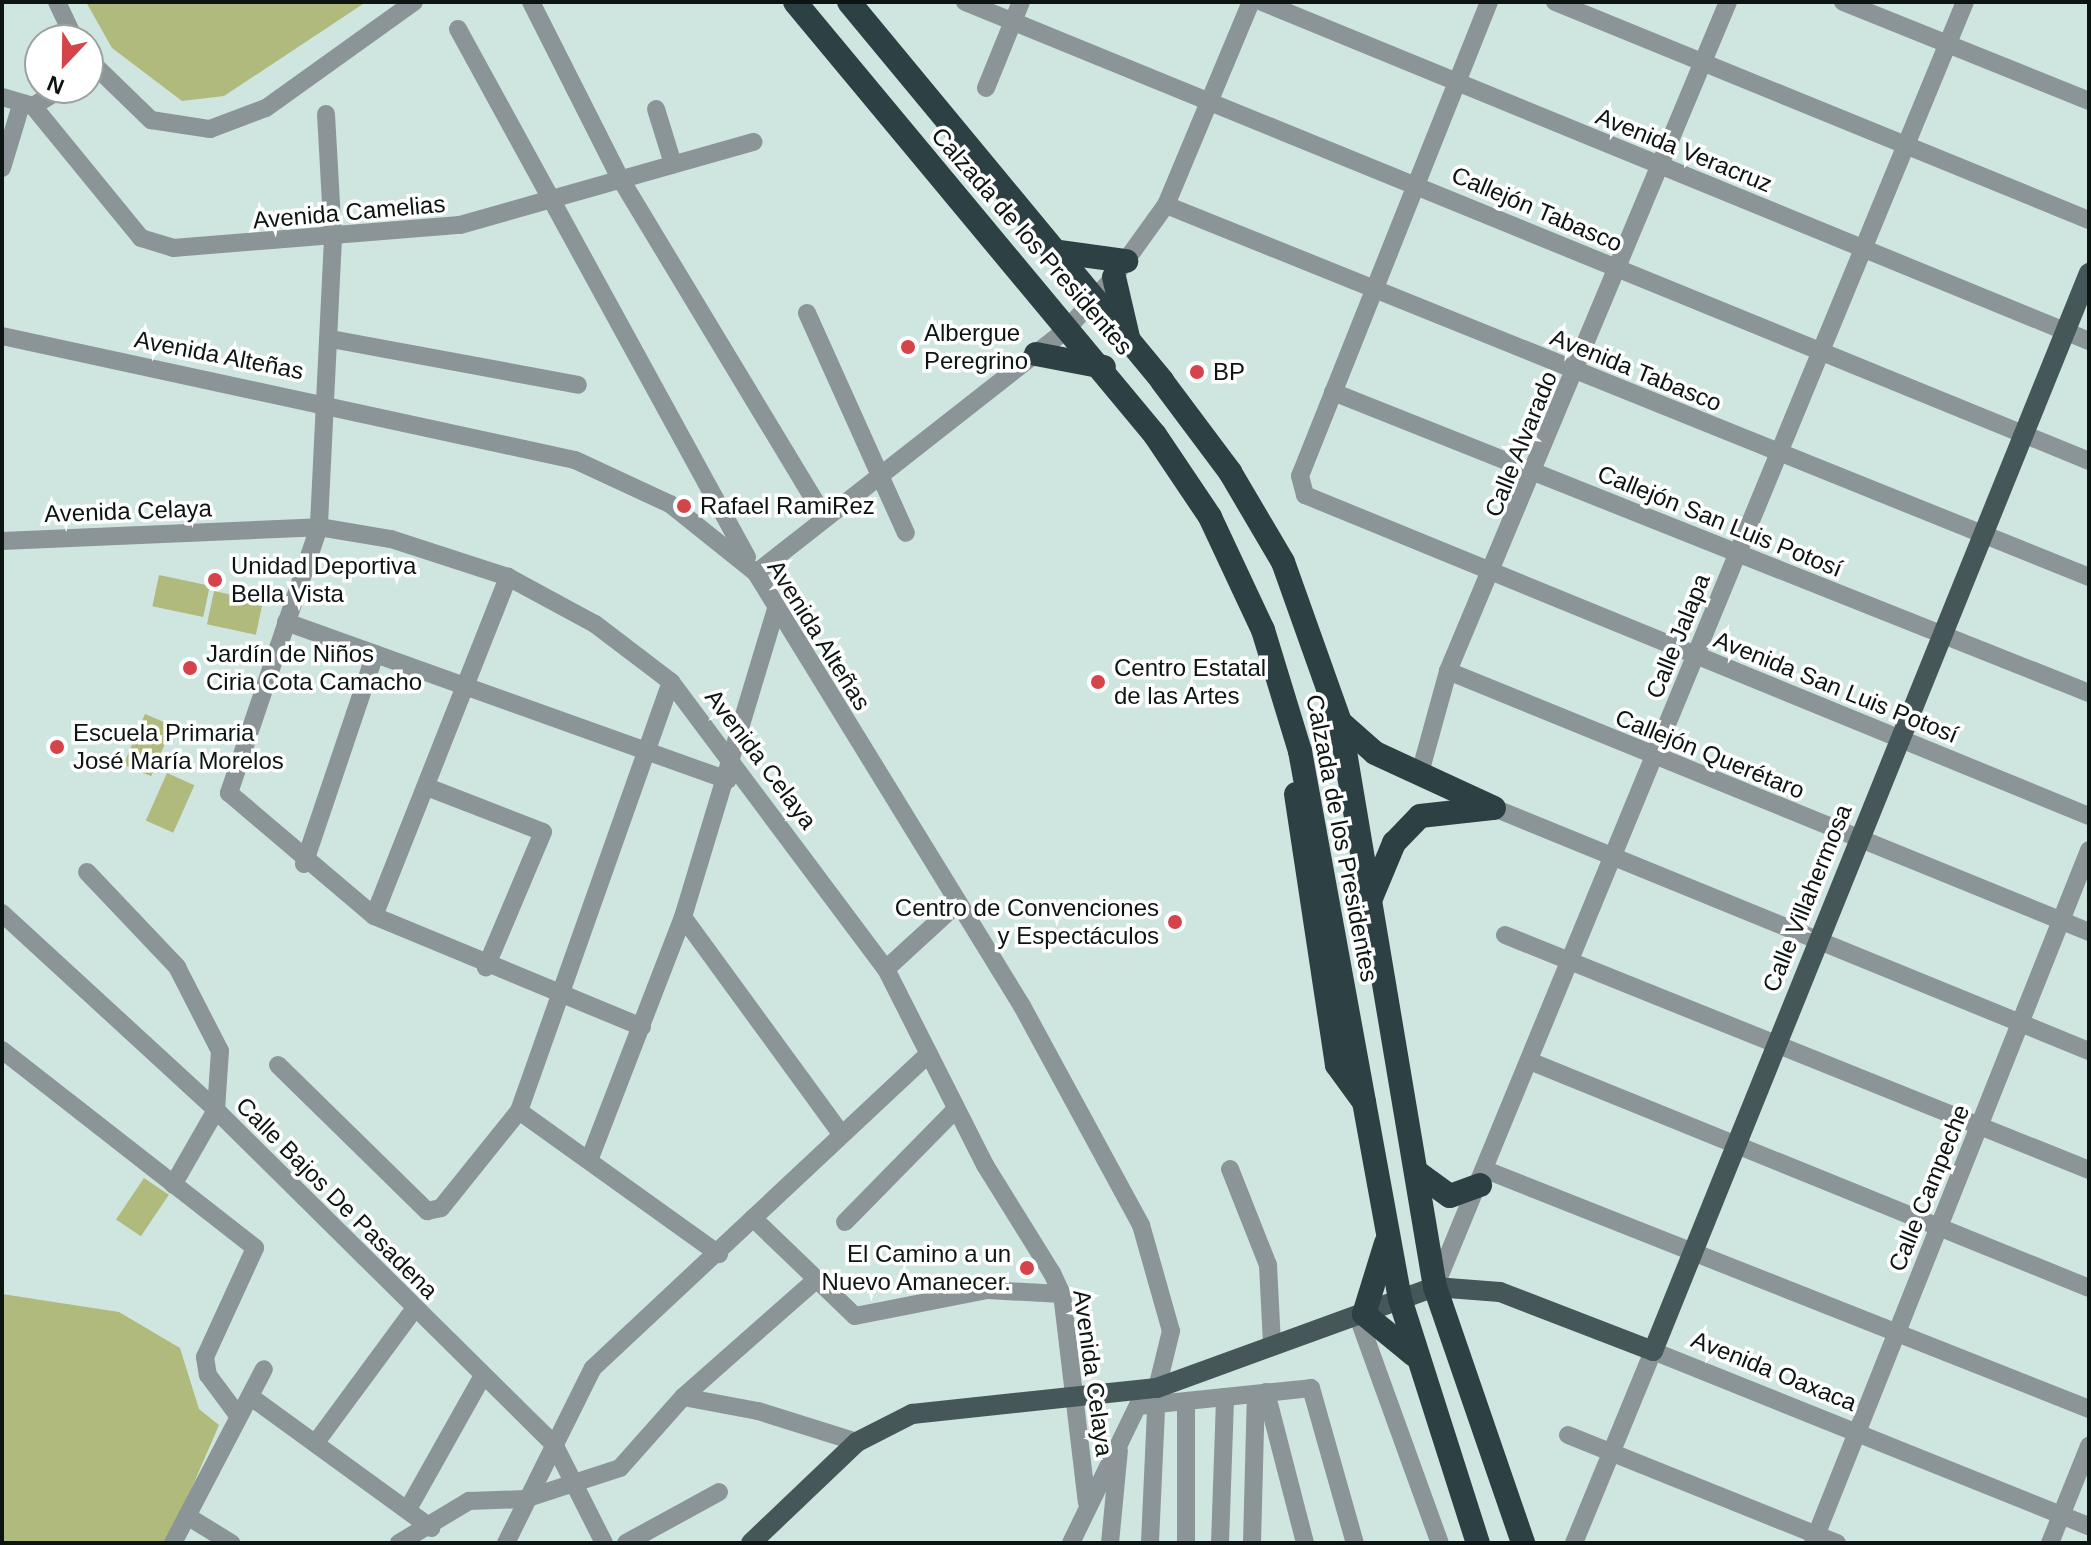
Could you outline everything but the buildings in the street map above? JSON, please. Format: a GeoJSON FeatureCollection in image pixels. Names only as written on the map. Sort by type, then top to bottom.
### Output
{"type":"FeatureCollection","features":[{"type":"Feature","properties":{"kind":"highway","name":"Calzada de los Presidentes"},"geometry":{"type":"LineString","coordinates":[[795,2],[1066,330],[1104,367],[1210,517],[1263,630],[1300,751],[1400,1299],[1478,1543]]}},
{"type":"Feature","properties":{"kind":"highway","name":"Calzada de los Presidentes"},"geometry":{"type":"LineString","coordinates":[[849,2],[1129,343],[1230,472],[1283,562],[1340,722],[1435,1287],[1523,1543]]}},
{"type":"Feature","properties":{"kind":"highway"},"geometry":{"type":"LineString","coordinates":[[1052,251],[1120,269],[1129,343]]}},
{"type":"Feature","properties":{"kind":"highway"},"geometry":{"type":"LineString","coordinates":[[1036,354],[1104,367]]}},
{"type":"Feature","properties":{"kind":"highway"},"geometry":{"type":"LineString","coordinates":[[1340,722],[1357,742],[1494,808]]}},
{"type":"Feature","properties":{"kind":"highway"},"geometry":{"type":"LineString","coordinates":[[1370,900],[1394,843],[1420,816],[1494,808]]}},
{"type":"Feature","properties":{"kind":"highway"},"geometry":{"type":"LineString","coordinates":[[1418,1173],[1450,1196],[1483,1178]]}},
{"type":"Feature","properties":{"kind":"highway"},"geometry":{"type":"LineString","coordinates":[[1388,1235],[1361,1316],[1418,1359]]}},
{"type":"Feature","properties":{"kind":"main road","name":"Calle Villahermosa"},"geometry":{"type":"LineString","coordinates":[[1653,1351],[2089,273]]}},
{"type":"Feature","properties":{"kind":"main road"},"geometry":{"type":"LineString","coordinates":[[751,1543],[857,1442],[912,1414],[1074,1392],[1149,1398],[1272,1344],[1361,1316],[1435,1287]]}},
{"type":"Feature","properties":{"kind":"main road","name":"Avenida Oaxaca"},"geometry":{"type":"LineString","coordinates":[[1435,1287],[1487,1288],[1653,1351]]}},
{"type":"Feature","properties":{"kind":"street"},"geometry":{"type":"LineString","coordinates":[[57,2],[67,24]]}},
{"type":"Feature","properties":{"kind":"street"},"geometry":{"type":"LineString","coordinates":[[104,78],[151,120],[210,129],[266,108],[414,2]]}},
{"type":"Feature","properties":{"kind":"street"},"geometry":{"type":"LineString","coordinates":[[531,2],[620,178],[823,515]]}},
{"type":"Feature","properties":{"kind":"street","name":"Callejón Tabasco"},"geometry":{"type":"LineString","coordinates":[[965,2],[2089,461]]}},
{"type":"Feature","properties":{"kind":"street"},"geometry":{"type":"LineString","coordinates":[[986,88],[1021,2]]}},
{"type":"Feature","properties":{"kind":"street"},"geometry":{"type":"LineString","coordinates":[[458,29],[756,573],[823,515],[1066,330],[1093,301],[1166,205],[1251,2]]}},
{"type":"Feature","properties":{"kind":"street","name":"Avenida Veracruz"},"geometry":{"type":"LineString","coordinates":[[1262,2],[2089,341]]}},
{"type":"Feature","properties":{"kind":"street"},"geometry":{"type":"LineString","coordinates":[[1333,392],[1413,183],[1489,2]]}},
{"type":"Feature","properties":{"kind":"street"},"geometry":{"type":"LineString","coordinates":[[1555,2],[2089,220]]}},
{"type":"Feature","properties":{"kind":"street","name":"Calle Alvarado"},"geometry":{"type":"LineString","coordinates":[[1420,773],[1448,671],[1493,574],[1728,2]]}},
{"type":"Feature","properties":{"kind":"street"},"geometry":{"type":"LineString","coordinates":[[1843,2],[2089,101]]}},
{"type":"Feature","properties":{"kind":"street","name":"Calle Jalapa"},"geometry":{"type":"LineString","coordinates":[[1435,1287],[1573,963],[1736,553],[1965,2]]}},
{"type":"Feature","properties":{"kind":"street"},"geometry":{"type":"LineString","coordinates":[[2,77],[16,102],[2,168]]}},
{"type":"Feature","properties":{"kind":"street","name":"Avenida Camelias"},"geometry":{"type":"LineString","coordinates":[[16,102],[141,238],[202,249],[460,225],[754,142]]}},
{"type":"Feature","properties":{"kind":"street"},"geometry":{"type":"LineString","coordinates":[[656,109],[673,164]]}},
{"type":"Feature","properties":{"kind":"street"},"geometry":{"type":"LineString","coordinates":[[326,114],[333,238],[328,402],[319,527],[229,781],[239,808],[304,864],[374,916],[486,967],[642,1027]]}},
{"type":"Feature","properties":{"kind":"street","name":"Avenida Tabasco"},"geometry":{"type":"LineString","coordinates":[[1166,205],[1576,373],[2089,577]]}},
{"type":"Feature","properties":{"kind":"street"},"geometry":{"type":"LineString","coordinates":[[807,313],[906,533]]}},
{"type":"Feature","properties":{"kind":"street","name":"Avenida Alteñas"},"geometry":{"type":"LineString","coordinates":[[2,336],[328,402],[619,475],[693,520],[756,573],[1022,1006],[1141,1225],[1171,1331],[1149,1398]]}},
{"type":"Feature","properties":{"kind":"street"},"geometry":{"type":"LineString","coordinates":[[331,339],[578,385]]}},
{"type":"Feature","properties":{"kind":"street","name":"Callejón San Luis Potosí"},"geometry":{"type":"LineString","coordinates":[[1333,392],[2089,693]]}},
{"type":"Feature","properties":{"kind":"street","name":"Avenida San Luis Potosí"},"geometry":{"type":"LineString","coordinates":[[1333,392],[1300,489],[1493,574],[2089,816]]}},
{"type":"Feature","properties":{"kind":"street","name":"Avenida Celaya"},"geometry":{"type":"LineString","coordinates":[[2,541],[319,527],[391,539],[508,577],[595,624],[671,682],[735,758],[886,969],[956,1109],[1062,1294],[1087,1503]]}},
{"type":"Feature","properties":{"kind":"street"},"geometry":{"type":"LineString","coordinates":[[374,916],[508,577]]}},
{"type":"Feature","properties":{"kind":"street"},"geometry":{"type":"LineString","coordinates":[[590,1158],[683,917],[735,758],[776,609]]}},
{"type":"Feature","properties":{"kind":"street"},"geometry":{"type":"LineString","coordinates":[[286,622],[728,780]]}},
{"type":"Feature","properties":{"kind":"street"},"geometry":{"type":"LineString","coordinates":[[304,864],[375,654]]}},
{"type":"Feature","properties":{"kind":"street","name":"Callejón Querétaro"},"geometry":{"type":"LineString","coordinates":[[1448,671],[2089,932]]}},
{"type":"Feature","properties":{"kind":"street"},"geometry":{"type":"LineString","coordinates":[[278,1065],[427,1211],[441,1208],[519,1111],[650,751],[671,682]]}},
{"type":"Feature","properties":{"kind":"street"},"geometry":{"type":"LineString","coordinates":[[427,787],[543,832],[486,967]]}},
{"type":"Feature","properties":{"kind":"street"},"geometry":{"type":"LineString","coordinates":[[1494,808],[1615,861],[2089,1051]]}},
{"type":"Feature","properties":{"kind":"street","name":"Calle Campeche"},"geometry":{"type":"LineString","coordinates":[[1815,1539],[2089,850]]}},
{"type":"Feature","properties":{"kind":"street"},"geometry":{"type":"LineString","coordinates":[[87,872],[146,929],[213,1030],[223,1073],[216,1110],[173,1185]]}},
{"type":"Feature","properties":{"kind":"street"},"geometry":{"type":"LineString","coordinates":[[886,969],[957,904]]}},
{"type":"Feature","properties":{"kind":"street","name":"Calle Bajos De Pasadena"},"geometry":{"type":"LineString","coordinates":[[2,913],[216,1110],[413,1311],[555,1446],[604,1543]]}},
{"type":"Feature","properties":{"kind":"street"},"geometry":{"type":"LineString","coordinates":[[683,917],[840,1132]]}},
{"type":"Feature","properties":{"kind":"street"},"geometry":{"type":"LineString","coordinates":[[1505,935],[2089,1170]]}},
{"type":"Feature","properties":{"kind":"street"},"geometry":{"type":"LineString","coordinates":[[2,1050],[255,1248],[205,1357],[208,1375],[237,1414]]}},
{"type":"Feature","properties":{"kind":"street"},"geometry":{"type":"LineString","coordinates":[[506,1543],[525,1499],[593,1368],[719,1254],[840,1132],[929,1054]]}},
{"type":"Feature","properties":{"kind":"street"},"geometry":{"type":"LineString","coordinates":[[1532,1062],[2089,1288]]}},
{"type":"Feature","properties":{"kind":"street"},"geometry":{"type":"LineString","coordinates":[[845,1222],[956,1109]]}},
{"type":"Feature","properties":{"kind":"street"},"geometry":{"type":"LineString","coordinates":[[519,1111],[590,1158],[719,1254]]}},
{"type":"Feature","properties":{"kind":"street"},"geometry":{"type":"LineString","coordinates":[[1230,1169],[1268,1265],[1272,1344]]}},
{"type":"Feature","properties":{"kind":"street"},"geometry":{"type":"LineString","coordinates":[[1483,1178],[1694,1248],[2089,1409]]}},
{"type":"Feature","properties":{"kind":"street"},"geometry":{"type":"LineString","coordinates":[[753,1218],[855,1316],[987,1290],[1062,1294]]}},
{"type":"Feature","properties":{"kind":"street"},"geometry":{"type":"LineString","coordinates":[[399,1543],[431,1528],[469,1501],[525,1499],[574,1487],[635,1456],[683,1397],[817,1279]]}},
{"type":"Feature","properties":{"kind":"street"},"geometry":{"type":"LineString","coordinates":[[317,1441],[413,1311]]}},
{"type":"Feature","properties":{"kind":"street"},"geometry":{"type":"LineString","coordinates":[[1361,1316],[1440,1543]]}},
{"type":"Feature","properties":{"kind":"street","name":"Avenida Oaxaca"},"geometry":{"type":"LineString","coordinates":[[1653,1351],[2089,1526]]}},
{"type":"Feature","properties":{"kind":"street","name":"Calle Villahermosa"},"geometry":{"type":"LineString","coordinates":[[1574,1543],[1653,1351]]}},
{"type":"Feature","properties":{"kind":"street"},"geometry":{"type":"LineString","coordinates":[[173,1543],[237,1414],[251,1397],[264,1369]]}},
{"type":"Feature","properties":{"kind":"street"},"geometry":{"type":"LineString","coordinates":[[408,1509],[482,1377]]}},
{"type":"Feature","properties":{"kind":"street"},"geometry":{"type":"LineString","coordinates":[[1149,1398],[1186,1403],[1307,1385],[1355,1543]]}},
{"type":"Feature","properties":{"kind":"street"},"geometry":{"type":"LineString","coordinates":[[1252,1543],[1261,1393]]}},
{"type":"Feature","properties":{"kind":"street"},"geometry":{"type":"LineString","coordinates":[[1261,1393],[1305,1543]]}},
{"type":"Feature","properties":{"kind":"street"},"geometry":{"type":"LineString","coordinates":[[251,1397],[317,1441],[431,1528]]}},
{"type":"Feature","properties":{"kind":"street"},"geometry":{"type":"LineString","coordinates":[[683,1397],[758,1411],[857,1442]]}},
{"type":"Feature","properties":{"kind":"street"},"geometry":{"type":"LineString","coordinates":[[1220,1543],[1225,1397]]}},
{"type":"Feature","properties":{"kind":"street"},"geometry":{"type":"LineString","coordinates":[[1071,1543],[1087,1503],[1120,1442],[1149,1398]]}},
{"type":"Feature","properties":{"kind":"street"},"geometry":{"type":"LineString","coordinates":[[1149,1398],[1150,1543]]}},
{"type":"Feature","properties":{"kind":"street"},"geometry":{"type":"LineString","coordinates":[[1186,1403],[1186,1543]]}},
{"type":"Feature","properties":{"kind":"street"},"geometry":{"type":"LineString","coordinates":[[1568,1435],[1815,1539],[1837,1543]]}},
{"type":"Feature","properties":{"kind":"street"},"geometry":{"type":"LineString","coordinates":[[1110,1543],[1120,1442]]}},
{"type":"Feature","properties":{"kind":"street"},"geometry":{"type":"LineString","coordinates":[[2050,1543],[2089,1446]]}},
{"type":"Feature","properties":{"kind":"street"},"geometry":{"type":"LineString","coordinates":[[626,1543],[719,1492]]}},
{"type":"Feature","properties":{"kind":"street"},"geometry":{"type":"LineString","coordinates":[[187,1516],[231,1543]]}},
{"type":"Feature","properties":{"kind":"green space"},"geometry":{"type":"Polygon","coordinates":[[[86,2],[366,2],[224,96],[182,101],[112,48],[104,34],[104,24],[98,24],[86,2]]]}},
{"type":"Feature","properties":{"kind":"green space"},"geometry":{"type":"Polygon","coordinates":[[[159,575],[210,586],[203,617],[152,606],[159,575]]]}},
{"type":"Feature","properties":{"kind":"green space"},"geometry":{"type":"Polygon","coordinates":[[[214,591],[263,601],[256,635],[207,624],[214,591]]]}},
{"type":"Feature","properties":{"kind":"green space"},"geometry":{"type":"Polygon","coordinates":[[[145,714],[173,726],[151,776],[124,765],[145,714]]]}},
{"type":"Feature","properties":{"kind":"green space"},"geometry":{"type":"Polygon","coordinates":[[[167,773],[194,785],[173,833],[146,821],[167,773]]]}},
{"type":"Feature","properties":{"kind":"green space"},"geometry":{"type":"Polygon","coordinates":[[[144,1178],[169,1195],[141,1236],[116,1219],[144,1178]]]}},
{"type":"Feature","properties":{"kind":"green space"},"geometry":{"type":"Polygon","coordinates":[[[2,1294],[119,1312],[180,1348],[199,1409],[219,1425],[168,1543],[2,1543],[2,1294]]]}},
{"type":"Feature","properties":{"kind":"place","name":"Albergue Peregrino"},"geometry":{"type":"Point","coordinates":[908,347]}},
{"type":"Feature","properties":{"kind":"place","name":"BP"},"geometry":{"type":"Point","coordinates":[1197,372]}},
{"type":"Feature","properties":{"kind":"place","name":"Rafael RamiRez"},"geometry":{"type":"Point","coordinates":[684,506]}},
{"type":"Feature","properties":{"kind":"place","name":"Unidad Deportiva Bella Vista"},"geometry":{"type":"Point","coordinates":[215,580]}},
{"type":"Feature","properties":{"kind":"place","name":"Jardín de Niños Ciria Cota Camacho"},"geometry":{"type":"Point","coordinates":[190,668]}},
{"type":"Feature","properties":{"kind":"place","name":"Centro Estatal de las Artes"},"geometry":{"type":"Point","coordinates":[1098,682]}},
{"type":"Feature","properties":{"kind":"place","name":"Escuela Primaria José María Morelos"},"geometry":{"type":"Point","coordinates":[57,747]}},
{"type":"Feature","properties":{"kind":"place","name":"Centro de Convenciones y Espectáculos"},"geometry":{"type":"Point","coordinates":[1175,922]}},
{"type":"Feature","properties":{"kind":"place","name":"El Camino a un Nuevo Amanecer."},"geometry":{"type":"Point","coordinates":[1027,1268]}}]}
